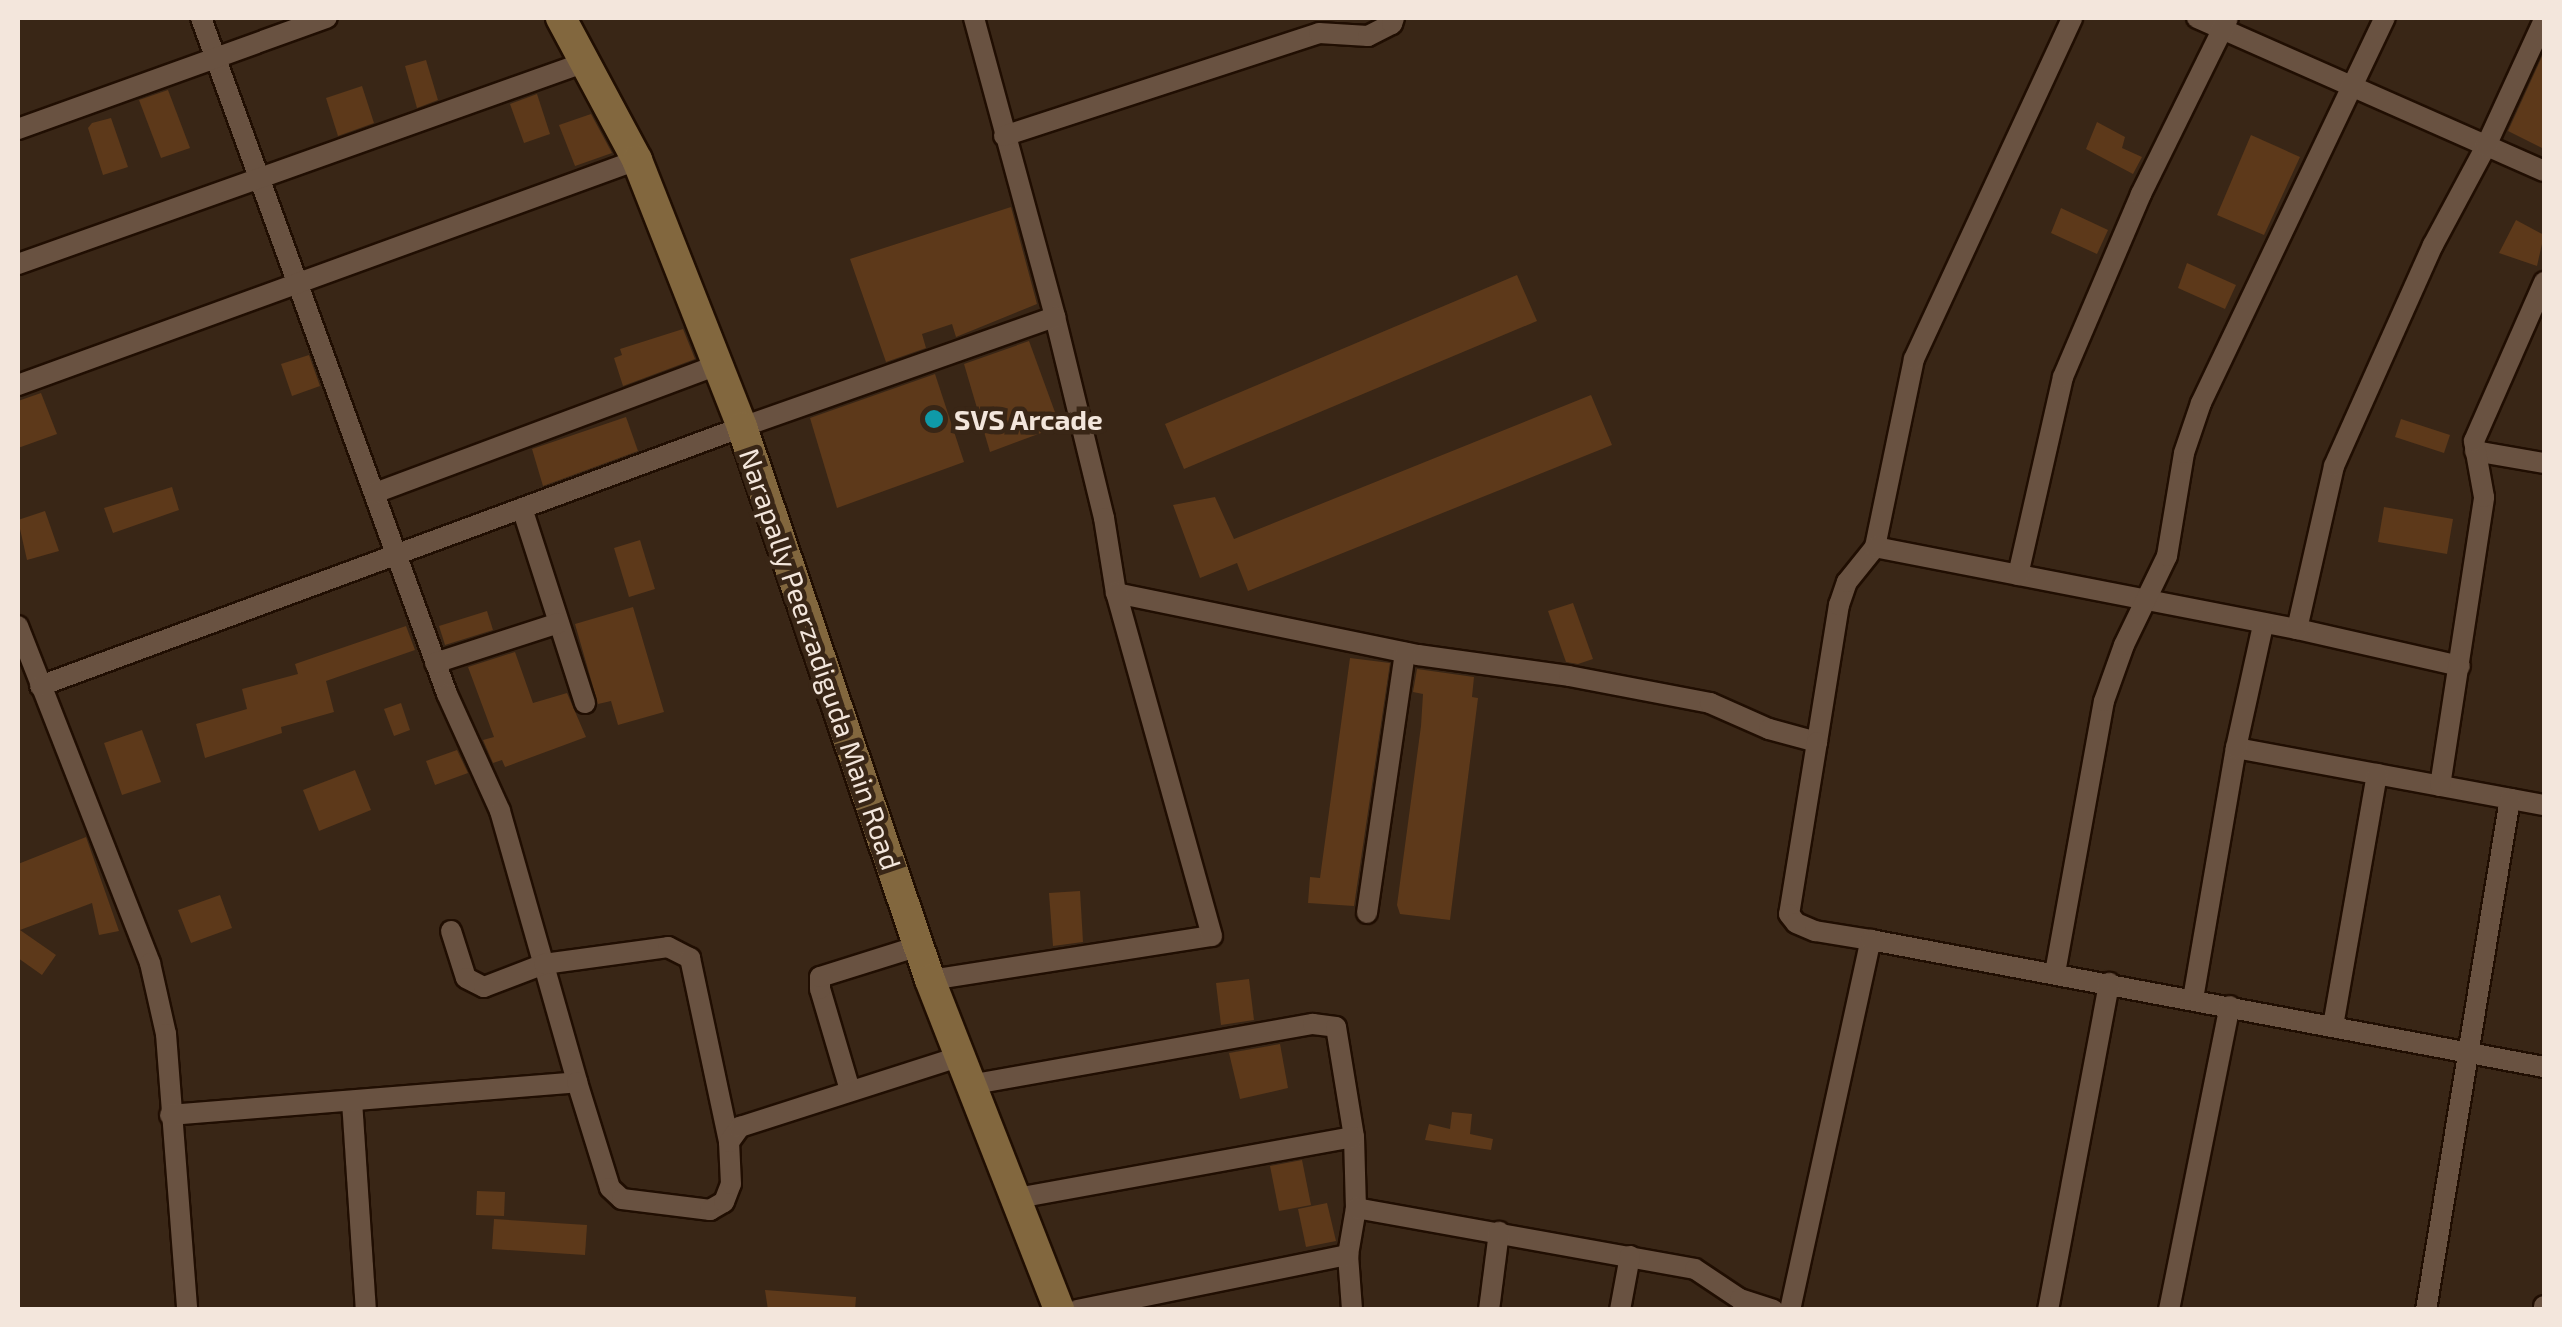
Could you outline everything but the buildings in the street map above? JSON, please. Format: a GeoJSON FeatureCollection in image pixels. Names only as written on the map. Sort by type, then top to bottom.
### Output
{"type":"FeatureCollection","features":[{"type":"Feature","properties":{"kind":"street"},"geometry":{"type":"LineString","coordinates":[[202,18],[436,663],[500,811],[544,964],[577,1082],[610,1188],[622,1199],[710,1210],[724,1202],[731,1184],[729,1142],[690,958],[668,947],[544,964],[484,987],[472,985],[451,931]]}},
{"type":"Feature","properties":{"kind":"street"},"geometry":{"type":"LineString","coordinates":[[18,129],[327,18]]}},
{"type":"Feature","properties":{"kind":"street","name":"Narapally Peerzadiguda Main Road"},"geometry":{"type":"LineString","coordinates":[[561,18],[638,160],[742,427],[930,980],[1059,1310]]}},
{"type":"Feature","properties":{"kind":"street"},"geometry":{"type":"LineString","coordinates":[[930,980],[1212,936],[1116,594],[1104,518],[1055,318],[974,18]]}},
{"type":"Feature","properties":{"kind":"street"},"geometry":{"type":"LineString","coordinates":[[1004,136],[1318,33],[1368,36],[1392,24],[1394,18]]}},
{"type":"Feature","properties":{"kind":"street"},"geometry":{"type":"LineString","coordinates":[[2072,18],[1914,359],[1875,548],[1847,582],[1839,606],[1789,896],[1790,914],[1796,923],[1814,931],[2544,1067]]}},
{"type":"Feature","properties":{"kind":"street"},"geometry":{"type":"LineString","coordinates":[[2197,18],[2226,24],[2354,90],[2544,170]]}},
{"type":"Feature","properties":{"kind":"street"},"geometry":{"type":"LineString","coordinates":[[2055,973],[2104,701],[2144,600],[2167,556],[2184,453],[2201,403],[2354,90],[2385,18]]}},
{"type":"Feature","properties":{"kind":"street"},"geometry":{"type":"LineString","coordinates":[[2297,629],[2334,466],[2432,244],[2486,146],[2544,20]]}},
{"type":"Feature","properties":{"kind":"street"},"geometry":{"type":"LineString","coordinates":[[2018,574],[2063,377],[2141,194],[2226,24]]}},
{"type":"Feature","properties":{"kind":"street"},"geometry":{"type":"LineString","coordinates":[[18,264],[260,174],[586,62]]}},
{"type":"Feature","properties":{"kind":"street"},"geometry":{"type":"LineString","coordinates":[[18,385],[638,160]]}},
{"type":"Feature","properties":{"kind":"street"},"geometry":{"type":"LineString","coordinates":[[2440,786],[2484,497],[2476,450],[2481,416],[2544,282]]}},
{"type":"Feature","properties":{"kind":"street"},"geometry":{"type":"LineString","coordinates":[[40,686],[742,427],[1055,318]]}},
{"type":"Feature","properties":{"kind":"street"},"geometry":{"type":"LineString","coordinates":[[375,493],[718,365]]}},
{"type":"Feature","properties":{"kind":"street"},"geometry":{"type":"LineString","coordinates":[[2476,450],[2544,464]]}},
{"type":"Feature","properties":{"kind":"street"},"geometry":{"type":"LineString","coordinates":[[522,508],[585,703]]}},
{"type":"Feature","properties":{"kind":"street"},"geometry":{"type":"LineString","coordinates":[[1875,548],[2297,629],[2460,666]]}},
{"type":"Feature","properties":{"kind":"street"},"geometry":{"type":"LineString","coordinates":[[1116,594],[1405,653],[1569,676],[1710,704],[1769,729],[1817,742]]}},
{"type":"Feature","properties":{"kind":"street"},"geometry":{"type":"LineString","coordinates":[[436,663],[559,623]]}},
{"type":"Feature","properties":{"kind":"street"},"geometry":{"type":"LineString","coordinates":[[2193,999],[2236,748],[2263,625]]}},
{"type":"Feature","properties":{"kind":"street"},"geometry":{"type":"LineString","coordinates":[[18,626],[150,963],[166,1034],[186,1310]]}},
{"type":"Feature","properties":{"kind":"street"},"geometry":{"type":"LineString","coordinates":[[1368,913],[1405,653]]}},
{"type":"Feature","properties":{"kind":"street"},"geometry":{"type":"LineString","coordinates":[[2236,748],[2544,806]]}},
{"type":"Feature","properties":{"kind":"street"},"geometry":{"type":"LineString","coordinates":[[2333,1026],[2378,774]]}},
{"type":"Feature","properties":{"kind":"street"},"geometry":{"type":"LineString","coordinates":[[2426,1310],[2510,799]]}},
{"type":"Feature","properties":{"kind":"street"},"geometry":{"type":"LineString","coordinates":[[1790,1310],[1871,940]]}},
{"type":"Feature","properties":{"kind":"street"},"geometry":{"type":"LineString","coordinates":[[850,1090],[820,989],[820,977],[919,946]]}},
{"type":"Feature","properties":{"kind":"street"},"geometry":{"type":"LineString","coordinates":[[2048,1310],[2109,983]]}},
{"type":"Feature","properties":{"kind":"street"},"geometry":{"type":"LineString","coordinates":[[2170,1310],[2230,1006]]}},
{"type":"Feature","properties":{"kind":"street"},"geometry":{"type":"LineString","coordinates":[[729,1142],[740,1127],[762,1117],[850,1090],[963,1071],[1336,1026],[1354,1137],[1356,1208],[1348,1255],[1352,1310]]}},
{"type":"Feature","properties":{"kind":"street"},"geometry":{"type":"LineString","coordinates":[[170,1115],[577,1082]]}},
{"type":"Feature","properties":{"kind":"street"},"geometry":{"type":"LineString","coordinates":[[352,1101],[366,1310]]}},
{"type":"Feature","properties":{"kind":"street"},"geometry":{"type":"LineString","coordinates":[[1017,1198],[1354,1137]]}},
{"type":"Feature","properties":{"kind":"street"},"geometry":{"type":"LineString","coordinates":[[1356,1208],[1695,1269],[1740,1298],[1773,1310]]}},
{"type":"Feature","properties":{"kind":"street"},"geometry":{"type":"LineString","coordinates":[[1489,1310],[1499,1232]]}},
{"type":"Feature","properties":{"kind":"street"},"geometry":{"type":"LineString","coordinates":[[1077,1310],[1348,1255]]}},
{"type":"Feature","properties":{"kind":"street"},"geometry":{"type":"LineString","coordinates":[[1620,1310],[1630,1256]]}},
{"type":"Feature","properties":{"kind":"place","name":"SVS Arcade"},"geometry":{"type":"Point","coordinates":[934,419]}}]}
